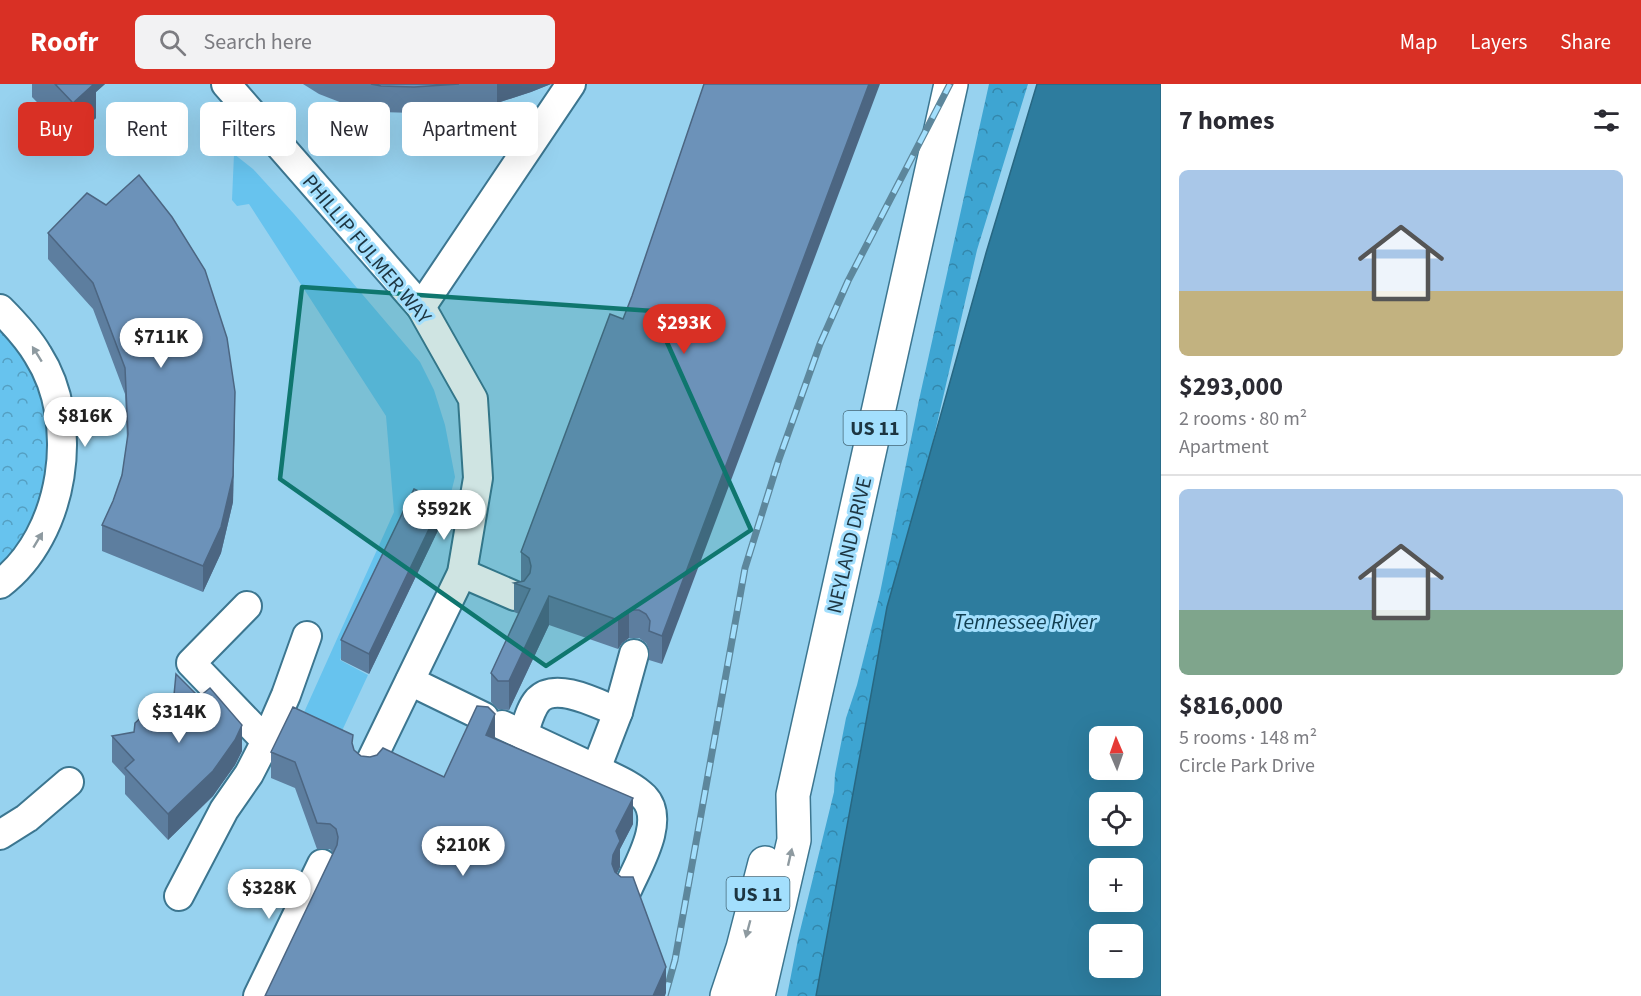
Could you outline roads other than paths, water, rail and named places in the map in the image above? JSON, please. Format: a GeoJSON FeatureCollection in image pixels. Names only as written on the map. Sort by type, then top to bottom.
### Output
{"type":"FeatureCollection","features":[{"type":"Feature","properties":{"kind":"main road","name":"NEYLAND DRIVE"},"geometry":{"type":"LineString","coordinates":[[758,996],[794,840],[793,795],[951,84]]}},
{"type":"Feature","properties":{"kind":"main road","name":"NEYLAND DRIVE"},"geometry":{"type":"LineString","coordinates":[[727,996],[743,948],[772,834],[793,795]]}},
{"type":"Feature","properties":{"kind":"street","name":"PHILLIP FULMER WAY"},"geometry":{"type":"LineString","coordinates":[[226,84],[421,306],[473,399],[478,478],[462,573],[368,767]]}},
{"type":"Feature","properties":{"kind":"street"},"geometry":{"type":"LineString","coordinates":[[421,306],[571,84]]}},
{"type":"Feature","properties":{"kind":"street"},"geometry":{"type":"LineString","coordinates":[[0,309],[22,332],[39,356],[50,378],[61,431],[62,454],[55,502],[38,541],[20,566],[0,584]]}},
{"type":"Feature","properties":{"kind":"street"},"geometry":{"type":"LineString","coordinates":[[462,573],[515,596]]}},
{"type":"Feature","properties":{"kind":"street"},"geometry":{"type":"LineString","coordinates":[[246,606],[191,663],[266,741]]}},
{"type":"Feature","properties":{"kind":"street"},"geometry":{"type":"LineString","coordinates":[[179,896],[224,810],[249,774],[266,741],[286,695],[307,636]]}},
{"type":"Feature","properties":{"kind":"street"},"geometry":{"type":"LineString","coordinates":[[596,769],[618,712],[634,654]]}},
{"type":"Feature","properties":{"kind":"street"},"geometry":{"type":"LineString","coordinates":[[410,681],[596,769],[645,798],[651,811],[652,824],[649,840],[628,888]]}},
{"type":"Feature","properties":{"kind":"street"},"geometry":{"type":"LineString","coordinates":[[503,725],[533,708],[539,699],[547,694],[572,694],[618,712]]}},
{"type":"Feature","properties":{"kind":"street"},"geometry":{"type":"LineString","coordinates":[[0,835],[27,818],[69,782]]}},
{"type":"Feature","properties":{"kind":"street"},"geometry":{"type":"LineString","coordinates":[[258,996],[322,864]]}},
{"type":"Feature","properties":{"kind":"water","name":"Tennessee River"},"geometry":{"type":"Polygon","coordinates":[[[1037,84],[1161,84],[1161,996],[816,996],[887,607],[986,253],[1037,84]]]}},
{"type":"Feature","properties":{"kind":"railway"},"geometry":{"type":"LineString","coordinates":[[665,996],[675,960],[745,568],[779,459],[820,344],[848,281],[950,84]]}}]}
